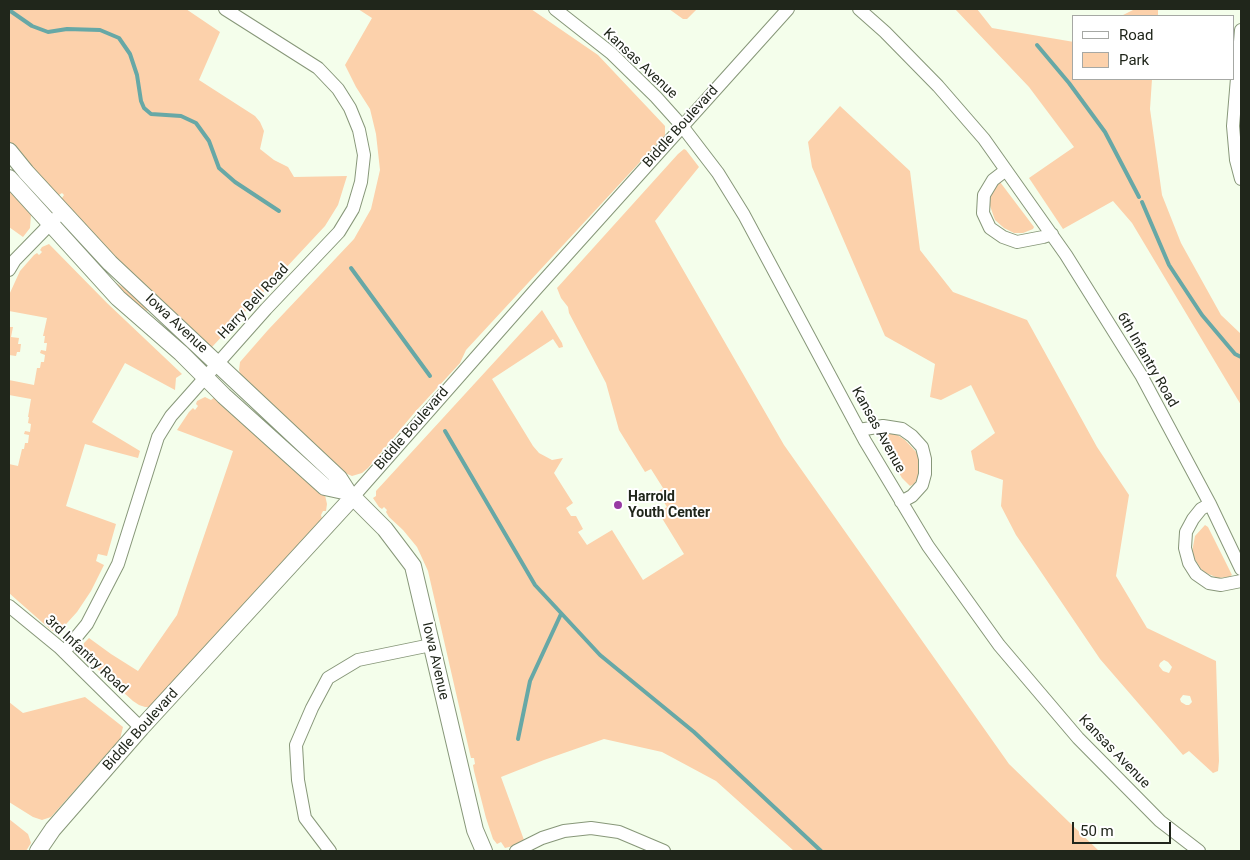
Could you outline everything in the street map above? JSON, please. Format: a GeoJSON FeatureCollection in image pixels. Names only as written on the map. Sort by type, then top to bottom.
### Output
{"type":"FeatureCollection","features":[{"type":"Feature","properties":{"kind":"street","name":"Harry Bell Road"},"geometry":{"type":"LineString","coordinates":[[64,652],[87,624],[118,564],[158,437],[171,416],[266,309],[339,232],[352,209],[361,182],[364,156],[358,130],[350,108],[338,89],[318,68],[225,9]]}},
{"type":"Feature","properties":{"kind":"street","name":"Kansas Avenue"},"geometry":{"type":"LineString","coordinates":[[555,9],[610,53],[656,97],[682,126],[718,173],[744,215],[859,430],[901,502],[928,546],[999,645],[1078,738],[1160,820],[1199,851]]}},
{"type":"Feature","properties":{"kind":"street","name":"Biddle Boulevard"},"geometry":{"type":"LineString","coordinates":[[38,851],[53,829],[141,728],[788,9]]}},
{"type":"Feature","properties":{"kind":"street","name":"6th Infantry Road"},"geometry":{"type":"LineString","coordinates":[[859,9],[885,32],[938,86],[984,139],[1066,254],[1141,375],[1210,504],[1241,569]]}},
{"type":"Feature","properties":{"kind":"street"},"geometry":{"type":"LineString","coordinates":[[1241,30],[1233,126],[1236,160],[1241,179]]}},
{"type":"Feature","properties":{"kind":"street","name":"Iowa Avenue"},"geometry":{"type":"LineString","coordinates":[[9,151],[110,263],[339,478],[350,495],[385,529],[413,566],[475,830],[484,851]]}},
{"type":"Feature","properties":{"kind":"street"},"geometry":{"type":"LineString","coordinates":[[1006,170],[993,180],[984,195],[983,213],[990,228],[1003,238],[1017,242],[1043,238],[1052,234]]}},
{"type":"Feature","properties":{"kind":"street","name":"Iowa Avenue"},"geometry":{"type":"LineString","coordinates":[[9,178],[118,298],[325,486],[350,495]]}},
{"type":"Feature","properties":{"kind":"street"},"geometry":{"type":"LineString","coordinates":[[9,270],[14,260],[62,212]]}},
{"type":"Feature","properties":{"kind":"street"},"geometry":{"type":"LineString","coordinates":[[859,430],[883,426],[902,429],[922,446],[925,459],[925,474],[922,485],[912,496],[901,502]]}},
{"type":"Feature","properties":{"kind":"street"},"geometry":{"type":"LineString","coordinates":[[1210,504],[1201,509],[1186,532],[1185,548],[1188,563],[1196,574],[1209,583],[1221,585],[1241,581]]}},
{"type":"Feature","properties":{"kind":"street","name":"3rd Infantry Road"},"geometry":{"type":"LineString","coordinates":[[9,606],[64,652],[141,728]]}},
{"type":"Feature","properties":{"kind":"street"},"geometry":{"type":"LineString","coordinates":[[330,851],[305,818],[298,780],[296,745],[312,708],[328,678],[358,660],[431,644]]}},
{"type":"Feature","properties":{"kind":"street"},"geometry":{"type":"LineString","coordinates":[[516,851],[542,838],[564,831],[591,828],[619,832],[664,851]]}},
{"type":"Feature","properties":{"kind":"green space"},"geometry":{"type":"Polygon","coordinates":[[[9,9],[186,9],[220,32],[199,80],[255,116],[264,131],[260,149],[274,160],[288,167],[294,177],[347,176],[338,205],[325,226],[212,347],[200,343],[60,201],[64,195],[62,193],[56,197],[9,144],[9,9]]]}},
{"type":"Feature","properties":{"kind":"green space"},"geometry":{"type":"Polygon","coordinates":[[[358,9],[531,9],[598,55],[665,126],[665,135],[466,350],[460,363],[415,412],[368,468],[362,473],[352,476],[338,470],[241,377],[239,370],[240,362],[268,330],[354,239],[371,209],[380,170],[376,134],[370,109],[345,65],[372,18],[358,9]]]}},
{"type":"Feature","properties":{"kind":"green space"},"geometry":{"type":"Polygon","coordinates":[[[669,9],[697,9],[687,19],[683,19],[669,9]]]}},
{"type":"Feature","properties":{"kind":"green space"},"geometry":{"type":"Polygon","coordinates":[[[955,9],[977,9],[992,28],[1072,42],[1072,80],[1152,80],[1150,109],[1162,195],[1181,243],[1221,315],[1241,334],[1241,405],[1132,223],[1113,201],[1063,229],[1029,178],[1074,147],[1029,87],[955,9]]]}},
{"type":"Feature","properties":{"kind":"green space"},"geometry":{"type":"Polygon","coordinates":[[[1135,9],[1158,9],[1158,15],[1123,15],[1135,9]]]}},
{"type":"Feature","properties":{"kind":"green space"},"geometry":{"type":"Polygon","coordinates":[[[840,106],[910,171],[920,250],[953,292],[1027,320],[1097,447],[1129,495],[1116,576],[1147,628],[1216,661],[1218,771],[1213,773],[1189,751],[1183,755],[1100,659],[1016,535],[1001,506],[1003,480],[975,470],[971,451],[995,433],[971,385],[941,400],[930,397],[935,364],[885,336],[812,167],[808,142],[840,106]],[[1164,660],[1159,666],[1163,671],[1169,673],[1172,667],[1164,660]],[[1183,695],[1180,699],[1181,702],[1189,705],[1192,702],[1190,696],[1183,695]]]}},
{"type":"Feature","properties":{"kind":"green space"},"geometry":{"type":"Polygon","coordinates":[[[684,149],[699,167],[655,221],[784,445],[1009,764],[1099,851],[794,851],[716,781],[662,752],[604,739],[501,777],[524,840],[517,845],[505,848],[501,842],[497,844],[493,839],[474,771],[474,758],[471,758],[470,754],[428,571],[417,547],[389,517],[386,512],[387,510],[384,507],[382,509],[379,507],[373,498],[376,496],[376,491],[542,310],[563,347],[559,348],[553,339],[492,379],[539,453],[552,460],[563,458],[554,473],[573,503],[566,508],[571,516],[576,516],[583,529],[578,532],[587,545],[612,530],[643,580],[684,554],[657,510],[667,507],[658,492],[663,488],[651,469],[645,472],[619,430],[606,383],[557,288],[684,149]]]}},
{"type":"Feature","properties":{"kind":"green space"},"geometry":{"type":"Polygon","coordinates":[[[1000,182],[1034,227],[1033,229],[1023,233],[1014,233],[1004,228],[995,220],[989,203],[990,193],[992,188],[1000,182]]]}},
{"type":"Feature","properties":{"kind":"green space"},"geometry":{"type":"Polygon","coordinates":[[[9,188],[31,215],[30,228],[23,237],[9,227],[9,188]]]}},
{"type":"Feature","properties":{"kind":"green space"},"geometry":{"type":"Polygon","coordinates":[[[49,244],[107,303],[182,374],[176,378],[175,390],[125,363],[92,422],[140,451],[138,458],[85,444],[66,506],[116,524],[107,556],[98,554],[96,561],[104,565],[91,591],[77,612],[58,633],[51,630],[9,593],[9,464],[18,466],[22,449],[24,449],[25,443],[28,443],[29,435],[24,434],[25,431],[30,432],[31,424],[28,423],[28,417],[31,399],[9,395],[9,380],[34,385],[37,368],[40,368],[41,362],[44,362],[45,355],[40,353],[41,350],[46,351],[47,343],[44,343],[45,336],[43,336],[47,318],[9,311],[9,295],[20,271],[34,255],[37,253],[39,255],[42,252],[40,250],[42,247],[49,244]]]}},
{"type":"Feature","properties":{"kind":"green space"},"geometry":{"type":"Polygon","coordinates":[[[115,282],[133,294],[149,309],[147,311],[127,298],[115,282]]]}},
{"type":"Feature","properties":{"kind":"green space"},"geometry":{"type":"Polygon","coordinates":[[[9,327],[13,327],[11,337],[19,338],[18,344],[21,344],[20,352],[17,352],[16,356],[9,355],[9,327]]]}},
{"type":"Feature","properties":{"kind":"green space"},"geometry":{"type":"Polygon","coordinates":[[[205,397],[211,400],[215,397],[325,495],[326,511],[323,511],[321,515],[322,519],[150,707],[145,707],[133,701],[84,657],[83,647],[89,638],[138,671],[177,615],[233,451],[177,430],[189,412],[193,408],[195,410],[198,406],[196,404],[197,401],[205,397]]]}},
{"type":"Feature","properties":{"kind":"green space"},"geometry":{"type":"Polygon","coordinates":[[[889,433],[896,434],[905,440],[917,453],[919,476],[914,484],[910,486],[902,478],[883,446],[881,439],[889,433]]]}},
{"type":"Feature","properties":{"kind":"green space"},"geometry":{"type":"Polygon","coordinates":[[[1205,525],[1208,527],[1232,575],[1229,577],[1218,578],[1206,573],[1194,558],[1192,552],[1195,536],[1205,525]]]}},
{"type":"Feature","properties":{"kind":"green space"},"geometry":{"type":"Polygon","coordinates":[[[85,697],[123,727],[120,739],[51,817],[42,820],[33,817],[9,802],[9,702],[23,713],[85,697]]]}},
{"type":"Feature","properties":{"kind":"green space"},"geometry":{"type":"Polygon","coordinates":[[[9,819],[28,834],[31,843],[26,851],[9,851],[9,819]]]}},
{"type":"Feature","properties":{"kind":"waterway"},"geometry":{"type":"LineString","coordinates":[[9,10],[32,26],[48,32],[67,29],[100,30],[119,38],[130,54],[137,75],[144,108],[151,114],[181,116],[196,123],[209,141],[219,168],[235,182],[279,211]]}},
{"type":"Feature","properties":{"kind":"waterway"},"geometry":{"type":"LineString","coordinates":[[1037,45],[1069,83],[1105,132],[1139,197]]}},
{"type":"Feature","properties":{"kind":"waterway"},"geometry":{"type":"LineString","coordinates":[[1142,202],[1169,265],[1202,315],[1235,354],[1241,357]]}},
{"type":"Feature","properties":{"kind":"waterway"},"geometry":{"type":"LineString","coordinates":[[351,268],[430,376]]}},
{"type":"Feature","properties":{"kind":"waterway"},"geometry":{"type":"LineString","coordinates":[[445,431],[535,585],[600,655],[694,732],[821,851]]}},
{"type":"Feature","properties":{"kind":"waterway"},"geometry":{"type":"LineString","coordinates":[[518,739],[530,681],[561,614]]}},
{"type":"Feature","properties":{"kind":"place","name":"Harrold Youth Center"},"geometry":{"type":"Point","coordinates":[618,505]}}]}
